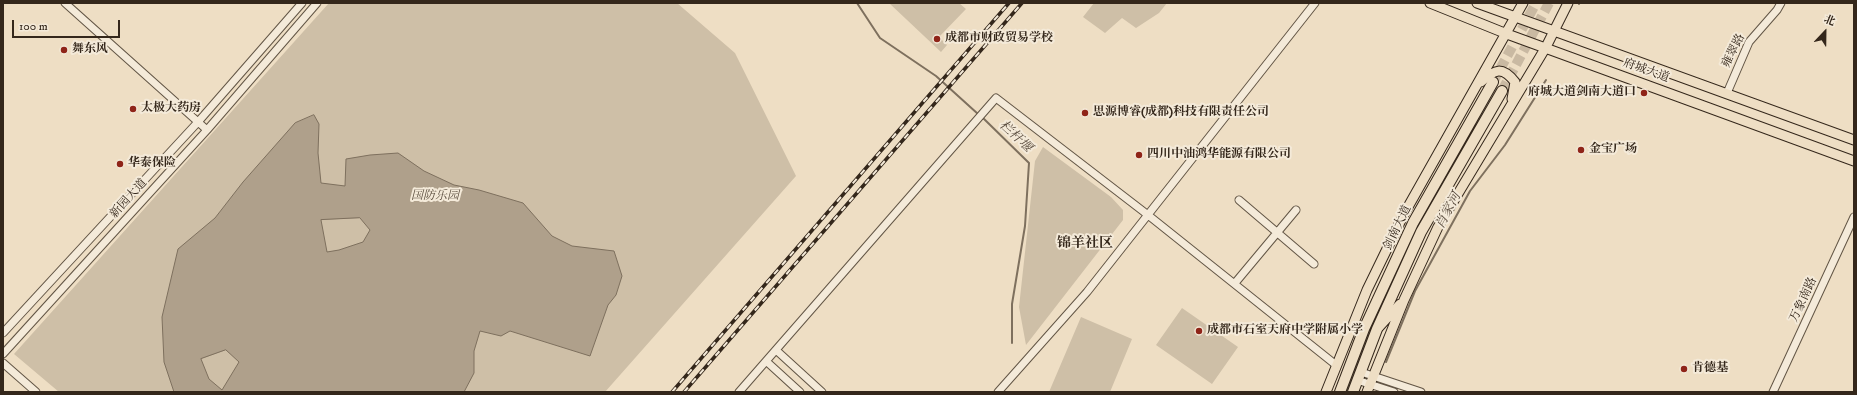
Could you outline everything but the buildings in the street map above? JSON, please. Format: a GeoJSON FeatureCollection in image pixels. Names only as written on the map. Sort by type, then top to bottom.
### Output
{"type":"FeatureCollection","features":[{"type":"Feature","properties":{"kind":"highway","name":"剑南大道"},"geometry":{"type":"LineString","coordinates":[[1340,392],[1364,329],[1413,223],[1493,82]]}},
{"type":"Feature","properties":{"kind":"highway","name":"剑南大道"},"geometry":{"type":"LineString","coordinates":[[1353,392],[1377,329],[1421,232],[1502,91]]}},
{"type":"Feature","properties":{"kind":"main road","name":"府城大道"},"geometry":{"type":"LineString","coordinates":[[1430,3],[1506,34],[1546,47],[1854,161]]}},
{"type":"Feature","properties":{"kind":"main road"},"geometry":{"type":"LineString","coordinates":[[1326,392],[1366,290],[1404,214],[1523,3]]}},
{"type":"Feature","properties":{"kind":"main road"},"geometry":{"type":"LineString","coordinates":[[1371,384],[1404,300],[1438,227],[1546,47],[1568,3]]}},
{"type":"Feature","properties":{"kind":"main road","name":"府城大道"},"geometry":{"type":"LineString","coordinates":[[1482,4],[1854,140]]}},
{"type":"Feature","properties":{"kind":"main road"},"geometry":{"type":"LineString","coordinates":[[1475,88],[1494,72],[1500,71],[1508,74],[1514,82],[1514,92],[1509,108]]}},
{"type":"Feature","properties":{"kind":"main road"},"geometry":{"type":"LineString","coordinates":[[1364,329],[1366,290]]}},
{"type":"Feature","properties":{"kind":"main road"},"geometry":{"type":"LineString","coordinates":[[1377,329],[1404,300]]}},
{"type":"Feature","properties":{"kind":"street"},"geometry":{"type":"LineString","coordinates":[[65,3],[207,130]]}},
{"type":"Feature","properties":{"kind":"street","name":"新园大道"},"geometry":{"type":"LineString","coordinates":[[3,333],[198,122],[302,3]]}},
{"type":"Feature","properties":{"kind":"street","name":"新园大道"},"geometry":{"type":"LineString","coordinates":[[3,354],[207,130],[317,3]]}},
{"type":"Feature","properties":{"kind":"street"},"geometry":{"type":"LineString","coordinates":[[998,392],[1087,292],[1316,3]]}},
{"type":"Feature","properties":{"kind":"street","name":"雍翠路"},"geometry":{"type":"LineString","coordinates":[[1727,94],[1749,42],[1777,10],[1781,3]]}},
{"type":"Feature","properties":{"kind":"street"},"geometry":{"type":"LineString","coordinates":[[739,392],[996,98],[1235,283],[1336,365]]}},
{"type":"Feature","properties":{"kind":"street"},"geometry":{"type":"LineString","coordinates":[[1239,200],[1314,264]]}},
{"type":"Feature","properties":{"kind":"street"},"geometry":{"type":"LineString","coordinates":[[1235,283],[1296,210]]}},
{"type":"Feature","properties":{"kind":"street","name":"万象南路"},"geometry":{"type":"LineString","coordinates":[[1774,392],[1854,216]]}},
{"type":"Feature","properties":{"kind":"street"},"geometry":{"type":"LineString","coordinates":[[776,350],[822,392]]}},
{"type":"Feature","properties":{"kind":"street"},"geometry":{"type":"LineString","coordinates":[[766,361],[800,392]]}},
{"type":"Feature","properties":{"kind":"street"},"geometry":{"type":"LineString","coordinates":[[3,363],[36,392]]}},
{"type":"Feature","properties":{"kind":"street"},"geometry":{"type":"LineString","coordinates":[[1359,376],[1371,384],[1394,392]]}},
{"type":"Feature","properties":{"kind":"street"},"geometry":{"type":"LineString","coordinates":[[1371,384],[1421,392]]}},
{"type":"Feature","properties":{"kind":"green space","name":"国防乐园"},"geometry":{"type":"Polygon","coordinates":[[[329,3],[677,3],[735,53],[796,176],[605,392],[59,392],[14,354],[329,3]]]}},
{"type":"Feature","properties":{"kind":"green space"},"geometry":{"type":"Polygon","coordinates":[[[889,3],[959,3],[966,9],[939,37],[947,45],[941,52],[889,3]]]}},
{"type":"Feature","properties":{"kind":"green space"},"geometry":{"type":"Polygon","coordinates":[[[1094,3],[1167,3],[1159,13],[1136,28],[1122,18],[1105,33],[1083,17],[1094,3]]]}},
{"type":"Feature","properties":{"kind":"green space"},"geometry":{"type":"Polygon","coordinates":[[[1043,147],[1111,197],[1123,210],[1123,220],[1026,345],[1019,307],[1035,161],[1043,147]]]}},
{"type":"Feature","properties":{"kind":"green space"},"geometry":{"type":"Polygon","coordinates":[[[1182,308],[1238,347],[1212,384],[1156,345],[1182,308]]]}},
{"type":"Feature","properties":{"kind":"green space"},"geometry":{"type":"Polygon","coordinates":[[[1081,317],[1132,339],[1110,392],[1049,392],[1081,317]]]}},
{"type":"Feature","properties":{"kind":"shaded area"},"geometry":{"type":"Polygon","coordinates":[[[314,115],[319,124],[318,153],[321,183],[345,186],[346,159],[370,155],[398,153],[424,171],[454,185],[479,190],[523,203],[552,236],[572,246],[614,251],[622,276],[616,295],[608,305],[590,356],[510,331],[501,336],[480,331],[474,351],[474,373],[464,392],[174,392],[164,362],[162,317],[178,249],[215,218],[243,182],[295,123],[314,115]],[[360,218],[321,220],[327,252],[339,250],[363,242],[370,230],[360,218]],[[226,350],[201,359],[209,379],[222,390],[239,362],[226,350]]]}},
{"type":"Feature","properties":{"kind":"waterway","name":"栏杆堰"},"geometry":{"type":"LineString","coordinates":[[857,3],[880,38],[936,76],[978,114]]}},
{"type":"Feature","properties":{"kind":"waterway","name":"肖家河"},"geometry":{"type":"LineString","coordinates":[[1386,362],[1415,291],[1470,191],[1505,145],[1546,80]]}},
{"type":"Feature","properties":{"kind":"waterway","name":"栏杆堰"},"geometry":{"type":"LineString","coordinates":[[982,117],[1029,163],[1025,226],[1012,304],[1012,343]]}},
{"type":"Feature","properties":{"kind":"tunnel"},"geometry":{"type":"LineString","coordinates":[[1493,82],[1536,3]]}},
{"type":"Feature","properties":{"kind":"tunnel"},"geometry":{"type":"LineString","coordinates":[[1502,91],[1549,3]]}},
{"type":"Feature","properties":{"kind":"railway"},"geometry":{"type":"LineString","coordinates":[[672,392],[1009,3]]}},
{"type":"Feature","properties":{"kind":"railway"},"geometry":{"type":"LineString","coordinates":[[684,392],[1022,3]]}},
{"type":"Feature","properties":{"kind":"place","name":"成都市财政贸易学校"},"geometry":{"type":"Point","coordinates":[937,39]}},
{"type":"Feature","properties":{"kind":"place","name":"舞东风"},"geometry":{"type":"Point","coordinates":[64,50]}},
{"type":"Feature","properties":{"kind":"place","name":"府城大道剑南大道口"},"geometry":{"type":"Point","coordinates":[1644,93]}},
{"type":"Feature","properties":{"kind":"place","name":"太极大药房"},"geometry":{"type":"Point","coordinates":[133,109]}},
{"type":"Feature","properties":{"kind":"place","name":"思源博睿(成都)科技有限责任公司"},"geometry":{"type":"Point","coordinates":[1085,113]}},
{"type":"Feature","properties":{"kind":"place","name":"金宝广场"},"geometry":{"type":"Point","coordinates":[1581,150]}},
{"type":"Feature","properties":{"kind":"place","name":"四川中油鸿华能源有限公司"},"geometry":{"type":"Point","coordinates":[1139,155]}},
{"type":"Feature","properties":{"kind":"place","name":"华泰保险"},"geometry":{"type":"Point","coordinates":[120,164]}},
{"type":"Feature","properties":{"kind":"place","name":"成都市石室天府中学附属小学"},"geometry":{"type":"Point","coordinates":[1199,331]}},
{"type":"Feature","properties":{"kind":"place","name":"肯德基"},"geometry":{"type":"Point","coordinates":[1684,369]}},
{"type":"Feature","properties":{"kind":"district","name":"锦羊社区"},"geometry":{"type":"Point","coordinates":[1085,244]}}]}
